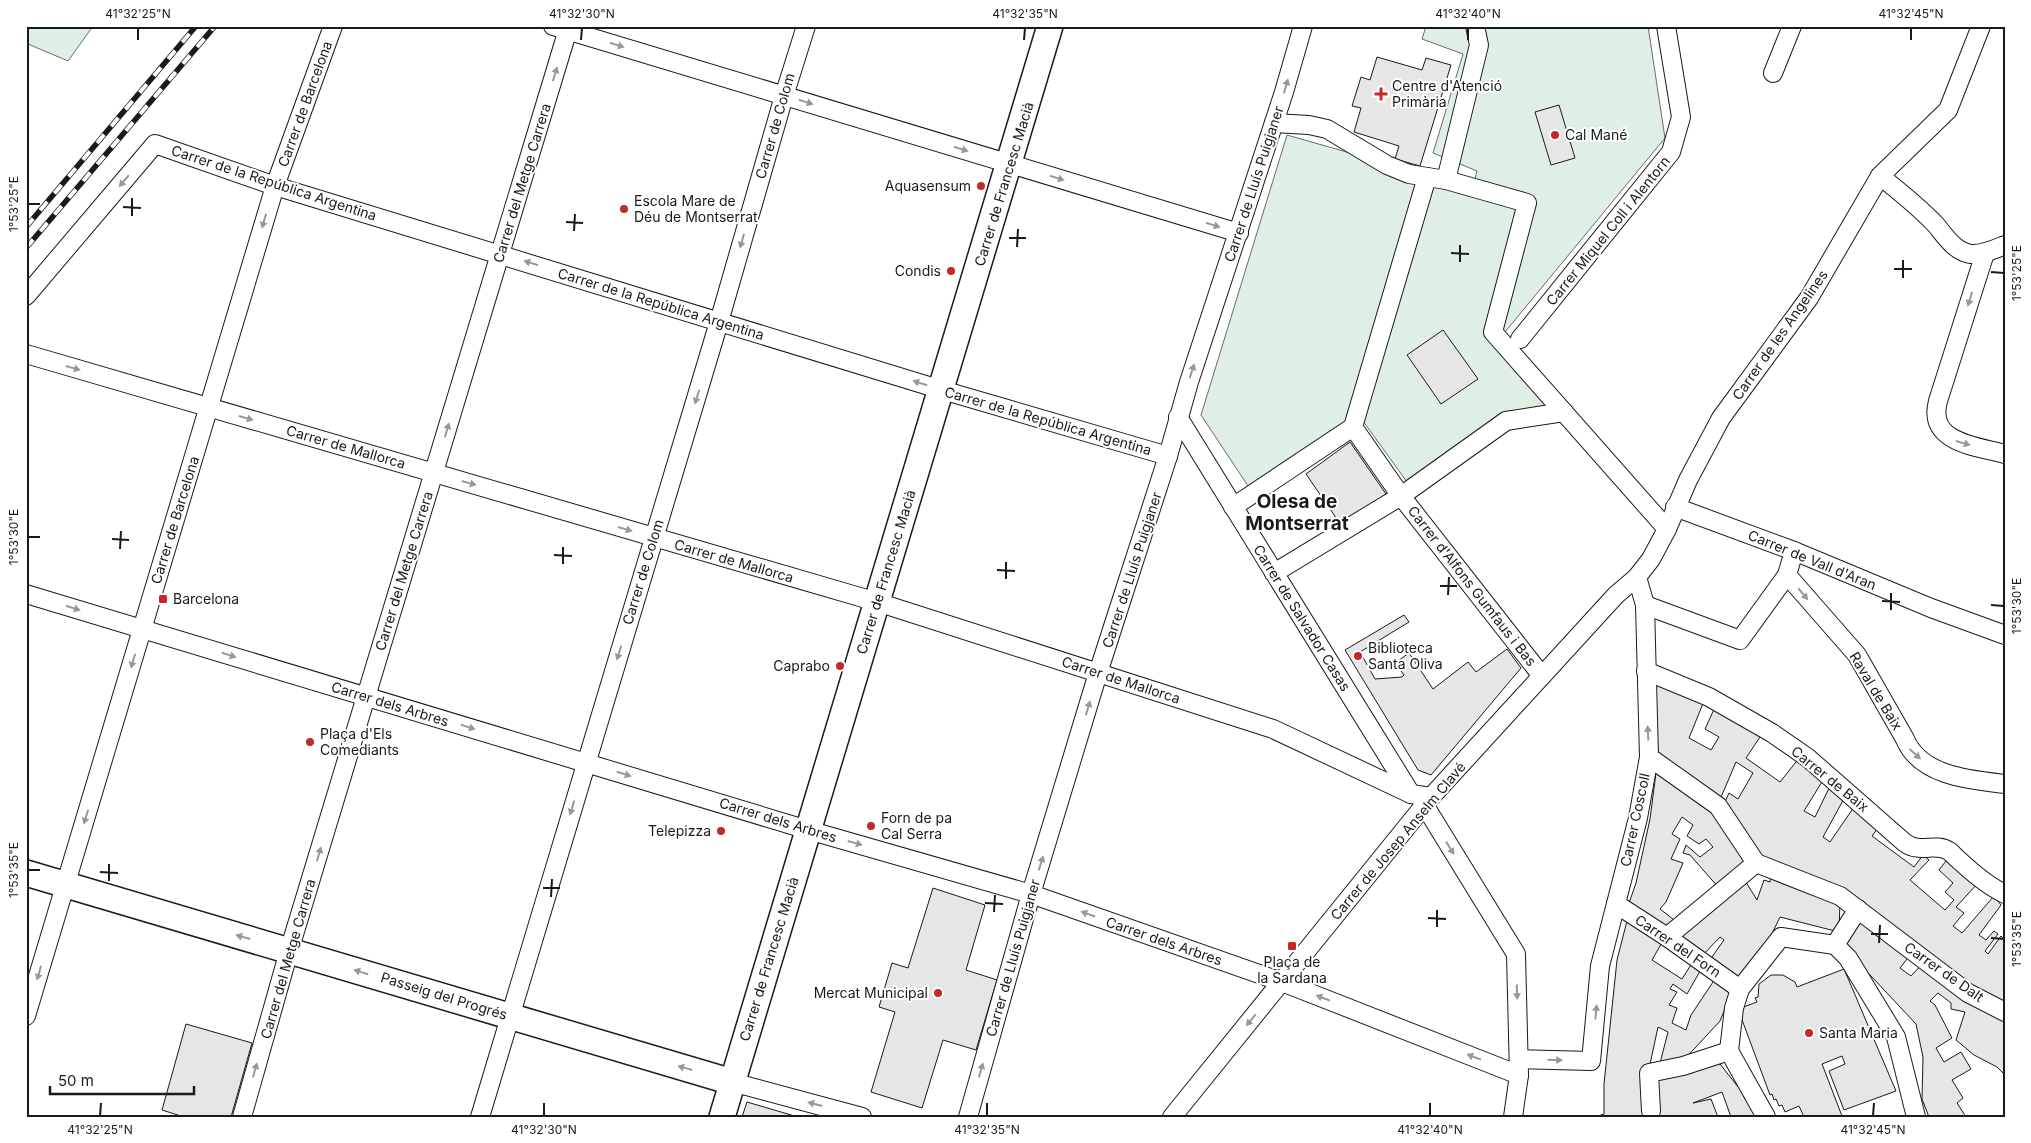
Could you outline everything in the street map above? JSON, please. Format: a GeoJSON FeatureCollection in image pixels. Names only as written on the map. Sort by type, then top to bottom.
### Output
{"type":"FeatureCollection","features":[{"type":"Feature","properties":{"kind":"street","name":"Carrer de Barcelona"},"geometry":{"type":"LineString","coordinates":[[26,1016],[275,186],[333,26]]}},
{"type":"Feature","properties":{"kind":"street","name":"Carrer de Colom"},"geometry":{"type":"LineString","coordinates":[[480,1117],[806,26]]}},
{"type":"Feature","properties":{"kind":"street","name":"Carrer de Francesc Macià"},"geometry":{"type":"LineString","coordinates":[[722,1117],[1050,26]]}},
{"type":"Feature","properties":{"kind":"street","name":"Carrer de Lluís Puigjaner"},"geometry":{"type":"LineString","coordinates":[[968,1117],[1031,894],[1098,673],[1168,456],[1178,417],[1274,123],[1303,26]]}},
{"type":"Feature","properties":{"kind":"street"},"geometry":{"type":"LineString","coordinates":[[1446,180],[1479,45],[1475,26]]}},
{"type":"Feature","properties":{"kind":"street","name":"Carrer Miquel Coll i Alentorn"},"geometry":{"type":"LineString","coordinates":[[1520,339],[1671,152],[1681,117],[1666,26]]}},
{"type":"Feature","properties":{"kind":"street"},"geometry":{"type":"LineString","coordinates":[[1773,72],[1792,26]]}},
{"type":"Feature","properties":{"kind":"street","name":"Carrer de les Angelines"},"geometry":{"type":"LineString","coordinates":[[1637,578],[1651,559],[1667,529],[1688,480],[1721,418],[1809,298],[1880,176],[1948,110],[1981,26]]}},
{"type":"Feature","properties":{"kind":"street"},"geometry":{"type":"LineString","coordinates":[[563,28],[1239,233]]}},
{"type":"Feature","properties":{"kind":"street","name":"Carrer del Metge Carrera"},"geometry":{"type":"LineString","coordinates":[[242,1117],[289,951],[500,254],[563,28]]}},
{"type":"Feature","properties":{"kind":"street"},"geometry":{"type":"LineString","coordinates":[[1274,123],[1309,125],[1327,129],[1387,165],[1410,174],[1446,180],[1527,203],[1493,332],[1667,529]]}},
{"type":"Feature","properties":{"kind":"street","name":"Carrer de la República Argentina"},"geometry":{"type":"LineString","coordinates":[[26,296],[155,144],[275,186],[942,390],[1168,456]]}},
{"type":"Feature","properties":{"kind":"street"},"geometry":{"type":"LineString","coordinates":[[1880,176],[1936,225],[1957,248],[1970,254],[1985,252],[2005,245]]}},
{"type":"Feature","properties":{"kind":"street"},"geometry":{"type":"LineString","coordinates":[[1234,507],[1353,427],[1427,177]]}},
{"type":"Feature","properties":{"kind":"street"},"geometry":{"type":"LineString","coordinates":[[1985,252],[1938,402],[1936,415],[1943,431],[1953,439],[2005,454]]}},
{"type":"Feature","properties":{"kind":"street","name":"Carrer de Mallorca"},"geometry":{"type":"LineString","coordinates":[[26,354],[877,602],[1273,729],[1428,802]]}},
{"type":"Feature","properties":{"kind":"street"},"geometry":{"type":"LineString","coordinates":[[1274,573],[1401,496],[1506,421],[1564,412]]}},
{"type":"Feature","properties":{"kind":"street","name":"Carrer de Salvador Casas"},"geometry":{"type":"LineString","coordinates":[[1178,417],[1411,794]]}},
{"type":"Feature","properties":{"kind":"street","name":"Carrer d'Alfons Gumfaus i Bas"},"geometry":{"type":"LineString","coordinates":[[1353,427],[1401,496],[1542,676]]}},
{"type":"Feature","properties":{"kind":"street","name":"Carrer de Vall d'Aran"},"geometry":{"type":"LineString","coordinates":[[1676,507],[1794,551],[1931,608],[2005,634]]}},
{"type":"Feature","properties":{"kind":"street"},"geometry":{"type":"LineString","coordinates":[[1645,605],[1740,640],[1787,575],[1794,551]]}},
{"type":"Feature","properties":{"kind":"street","name":"Raval de Baix"},"geometry":{"type":"LineString","coordinates":[[1787,575],[1857,655],[1905,739],[1910,752],[1939,772],[2005,784]]}},
{"type":"Feature","properties":{"kind":"street","name":"Carrer de Josep Anselm Clavé"},"geometry":{"type":"LineString","coordinates":[[1172,1117],[1428,802],[1616,595],[1637,578]]}},
{"type":"Feature","properties":{"kind":"street","name":"Carrer Coscoll"},"geometry":{"type":"LineString","coordinates":[[1591,1061],[1600,966],[1638,818],[1649,757],[1645,605],[1637,578]]}},
{"type":"Feature","properties":{"kind":"street","name":"Carrer dels Arbres"},"geometry":{"type":"LineString","coordinates":[[26,594],[808,830],[1031,894],[1519,1067],[1591,1061]]}},
{"type":"Feature","properties":{"kind":"street","name":"Carrer de Baix"},"geometry":{"type":"LineString","coordinates":[[1646,671],[1709,697],[1772,734],[1808,758],[1905,843],[1918,849],[1942,848],[1950,852],[1980,879],[2005,894]]}},
{"type":"Feature","properties":{"kind":"street"},"geometry":{"type":"LineString","coordinates":[[1649,757],[1718,806],[1756,863],[1668,937]]}},
{"type":"Feature","properties":{"kind":"street"},"geometry":{"type":"LineString","coordinates":[[1428,802],[1516,954],[1519,1067],[1512,1117]]}},
{"type":"Feature","properties":{"kind":"street","name":"Carrer de Dalt"},"geometry":{"type":"LineString","coordinates":[[1756,863],[1840,896],[1968,993],[2005,1012]]}},
{"type":"Feature","properties":{"kind":"street","name":"Passeig del Progrés"},"geometry":{"type":"LineString","coordinates":[[26,873],[732,1082],[862,1117]]}},
{"type":"Feature","properties":{"kind":"street","name":"Carrer del Forn"},"geometry":{"type":"LineString","coordinates":[[1616,904],[1668,937],[1740,989]]}},
{"type":"Feature","properties":{"kind":"street"},"geometry":{"type":"LineString","coordinates":[[1835,945],[1858,909]]}},
{"type":"Feature","properties":{"kind":"street"},"geometry":{"type":"LineString","coordinates":[[1766,1117],[1729,1051],[1734,1008],[1740,989],[1781,937],[1835,945],[1848,958],[1896,1037],[1916,1117]]}},
{"type":"Feature","properties":{"kind":"street"},"geometry":{"type":"LineString","coordinates":[[1651,1111],[1649,1073],[1683,1066],[1729,1051]]}},
{"type":"Feature","properties":{"kind":"green space"},"geometry":{"type":"Polygon","coordinates":[[[26,26],[93,26],[68,61],[28,44],[26,46],[26,26]]]}},
{"type":"Feature","properties":{"kind":"green space"},"geometry":{"type":"Polygon","coordinates":[[[1426,26],[1648,26],[1665,138],[1505,332],[1569,406],[1512,418],[1407,482],[1363,421],[1254,495],[1201,415],[1287,135],[1473,188],[1477,171],[1433,153],[1463,54],[1422,39],[1426,26]]]}},
{"type":"Feature","properties":{"kind":"building"},"geometry":{"type":"Polygon","coordinates":[[[1377,57],[1422,70],[1426,58],[1451,65],[1420,166],[1395,159],[1399,146],[1354,132],[1361,108],[1352,106],[1361,77],[1370,80],[1377,57]]]}},
{"type":"Feature","properties":{"kind":"building","name":"Cal Mané"},"geometry":{"type":"Polygon","coordinates":[[[1559,105],[1575,158],[1551,165],[1535,112],[1559,105]]]}},
{"type":"Feature","properties":{"kind":"building"},"geometry":{"type":"Polygon","coordinates":[[[1443,330],[1478,379],[1441,404],[1407,355],[1443,330]]]}},
{"type":"Feature","properties":{"kind":"building"},"geometry":{"type":"Polygon","coordinates":[[[1350,442],[1386,494],[1341,525],[1306,474],[1350,442]]]}},
{"type":"Feature","properties":{"kind":"building"},"geometry":{"type":"Polygon","coordinates":[[[1404,615],[1409,622],[1360,652],[1375,679],[1402,677],[1404,675],[1395,663],[1409,653],[1433,689],[1468,662],[1476,672],[1507,649],[1521,668],[1431,775],[1418,770],[1345,650],[1404,615]]]}},
{"type":"Feature","properties":{"kind":"building"},"geometry":{"type":"Polygon","coordinates":[[[1654,679],[1704,701],[1689,738],[1711,750],[1719,737],[1705,729],[1715,707],[1762,734],[1746,758],[1780,782],[1800,757],[1825,777],[1804,811],[1815,817],[1832,782],[1846,795],[1823,837],[1830,842],[1856,804],[1880,825],[1872,836],[1914,867],[1923,855],[1929,860],[1910,880],[1945,910],[1954,900],[1945,892],[1953,883],[1939,870],[1949,857],[1978,883],[1956,907],[1964,913],[1953,926],[1962,933],[1994,896],[2001,905],[1979,935],[1986,940],[1994,931],[1998,934],[1985,951],[1988,954],[2001,936],[2005,940],[2005,1008],[1782,866],[1754,852],[1722,808],[1729,793],[1738,799],[1753,773],[1736,762],[1719,802],[1657,757],[1654,679]]]}},
{"type":"Feature","properties":{"kind":"building"},"geometry":{"type":"Polygon","coordinates":[[[1657,765],[1711,805],[1749,862],[1719,888],[1690,855],[1683,853],[1686,845],[1700,857],[1713,847],[1706,839],[1699,844],[1687,836],[1693,825],[1682,817],[1672,834],[1680,839],[1671,859],[1683,863],[1666,902],[1660,909],[1678,923],[1669,932],[1627,909],[1636,883],[1650,819],[1657,765]]]}},
{"type":"Feature","properties":{"kind":"building"},"geometry":{"type":"Polygon","coordinates":[[[1771,873],[1840,900],[1839,932],[1780,917],[1766,946],[1737,981],[1709,961],[1724,940],[1720,937],[1702,956],[1675,936],[1744,879],[1757,900],[1764,880],[1770,882],[1771,873]]]}},
{"type":"Feature","properties":{"kind":"building","name":"Mercat Municipal"},"geometry":{"type":"Polygon","coordinates":[[[933,888],[985,905],[966,970],[997,980],[976,1050],[943,1040],[922,1108],[871,1092],[895,1012],[879,1007],[892,963],[908,968],[933,888]]]}},
{"type":"Feature","properties":{"kind":"building"},"geometry":{"type":"Polygon","coordinates":[[[1628,917],[1664,939],[1652,960],[1682,979],[1694,960],[1703,966],[1687,994],[1673,984],[1670,989],[1677,992],[1669,1005],[1677,1008],[1672,1023],[1686,1030],[1691,1015],[1717,976],[1733,989],[1720,1021],[1682,1062],[1659,1067],[1668,1032],[1658,1027],[1649,1069],[1646,1117],[1595,1117],[1604,1114],[1604,1084],[1617,960],[1628,917]]]}},
{"type":"Feature","properties":{"kind":"building"},"geometry":{"type":"Polygon","coordinates":[[[1859,918],[1911,954],[1900,968],[1911,976],[1923,963],[2005,1019],[2005,1075],[1997,1067],[1974,1055],[1956,1040],[1965,1012],[1951,1009],[1951,1003],[1938,993],[1930,1001],[1935,1005],[1952,1038],[1936,1048],[1944,1062],[1961,1052],[1971,1069],[1952,1080],[1963,1098],[1957,1103],[1966,1117],[1929,1117],[1922,1099],[1923,1057],[1916,1024],[1841,944],[1859,918]]]}},
{"type":"Feature","properties":{"kind":"building","name":"Santa Maria"},"geometry":{"type":"Polygon","coordinates":[[[1844,969],[1896,1091],[1844,1110],[1829,1071],[1845,1064],[1842,1056],[1822,1064],[1842,1116],[1804,1117],[1799,1106],[1785,1112],[1782,1105],[1779,1106],[1772,1094],[1770,1095],[1738,1009],[1757,1002],[1755,998],[1758,997],[1759,984],[1771,975],[1783,975],[1795,982],[1797,987],[1844,969]]]}},
{"type":"Feature","properties":{"kind":"building"},"geometry":{"type":"Polygon","coordinates":[[[186,1024],[252,1043],[231,1117],[184,1117],[162,1110],[186,1024]]]}},
{"type":"Feature","properties":{"kind":"building"},"geometry":{"type":"Polygon","coordinates":[[[1720,1064],[1746,1097],[1756,1117],[1731,1117],[1722,1092],[1693,1103],[1711,1099],[1718,1117],[1657,1117],[1653,1075],[1720,1064]]]}},
{"type":"Feature","properties":{"kind":"building"},"geometry":{"type":"Polygon","coordinates":[[[747,1102],[798,1117],[742,1117],[747,1102]]]}},
{"type":"Feature","properties":{"kind":"railway"},"geometry":{"type":"LineString","coordinates":[[26,227],[196,26]]}},
{"type":"Feature","properties":{"kind":"railway"},"geometry":{"type":"LineString","coordinates":[[26,248],[215,26]]}},
{"type":"Feature","properties":{"kind":"place","name":"Centre d'Atenció Primària"},"geometry":{"type":"Point","coordinates":[1381,94]}},
{"type":"Feature","properties":{"kind":"place","name":"Cal Mané"},"geometry":{"type":"Point","coordinates":[1555,135]}},
{"type":"Feature","properties":{"kind":"place","name":"Aquasensum"},"geometry":{"type":"Point","coordinates":[981,186]}},
{"type":"Feature","properties":{"kind":"place","name":"Escola Mare de Déu de Montserrat"},"geometry":{"type":"Point","coordinates":[624,209]}},
{"type":"Feature","properties":{"kind":"place","name":"Condis"},"geometry":{"type":"Point","coordinates":[951,271]}},
{"type":"Feature","properties":{"kind":"place","name":"Barcelona"},"geometry":{"type":"Point","coordinates":[163,599]}},
{"type":"Feature","properties":{"kind":"place","name":"Biblioteca Santa Oliva"},"geometry":{"type":"Point","coordinates":[1358,656]}},
{"type":"Feature","properties":{"kind":"place","name":"Caprabo"},"geometry":{"type":"Point","coordinates":[840,666]}},
{"type":"Feature","properties":{"kind":"place","name":"Plaça d'Els Comediants"},"geometry":{"type":"Point","coordinates":[310,742]}},
{"type":"Feature","properties":{"kind":"place","name":"Forn de pa Cal Serra"},"geometry":{"type":"Point","coordinates":[871,826]}},
{"type":"Feature","properties":{"kind":"place","name":"Telepizza"},"geometry":{"type":"Point","coordinates":[721,831]}},
{"type":"Feature","properties":{"kind":"place","name":"Plaça de la Sardana"},"geometry":{"type":"Point","coordinates":[1292,946]}},
{"type":"Feature","properties":{"kind":"place","name":"Mercat Municipal"},"geometry":{"type":"Point","coordinates":[938,993]}},
{"type":"Feature","properties":{"kind":"place","name":"Santa Maria"},"geometry":{"type":"Point","coordinates":[1809,1033]}},
{"type":"Feature","properties":{"kind":"district","name":"Olesa de Montserrat"},"geometry":{"type":"Point","coordinates":[1297,512]}}]}
